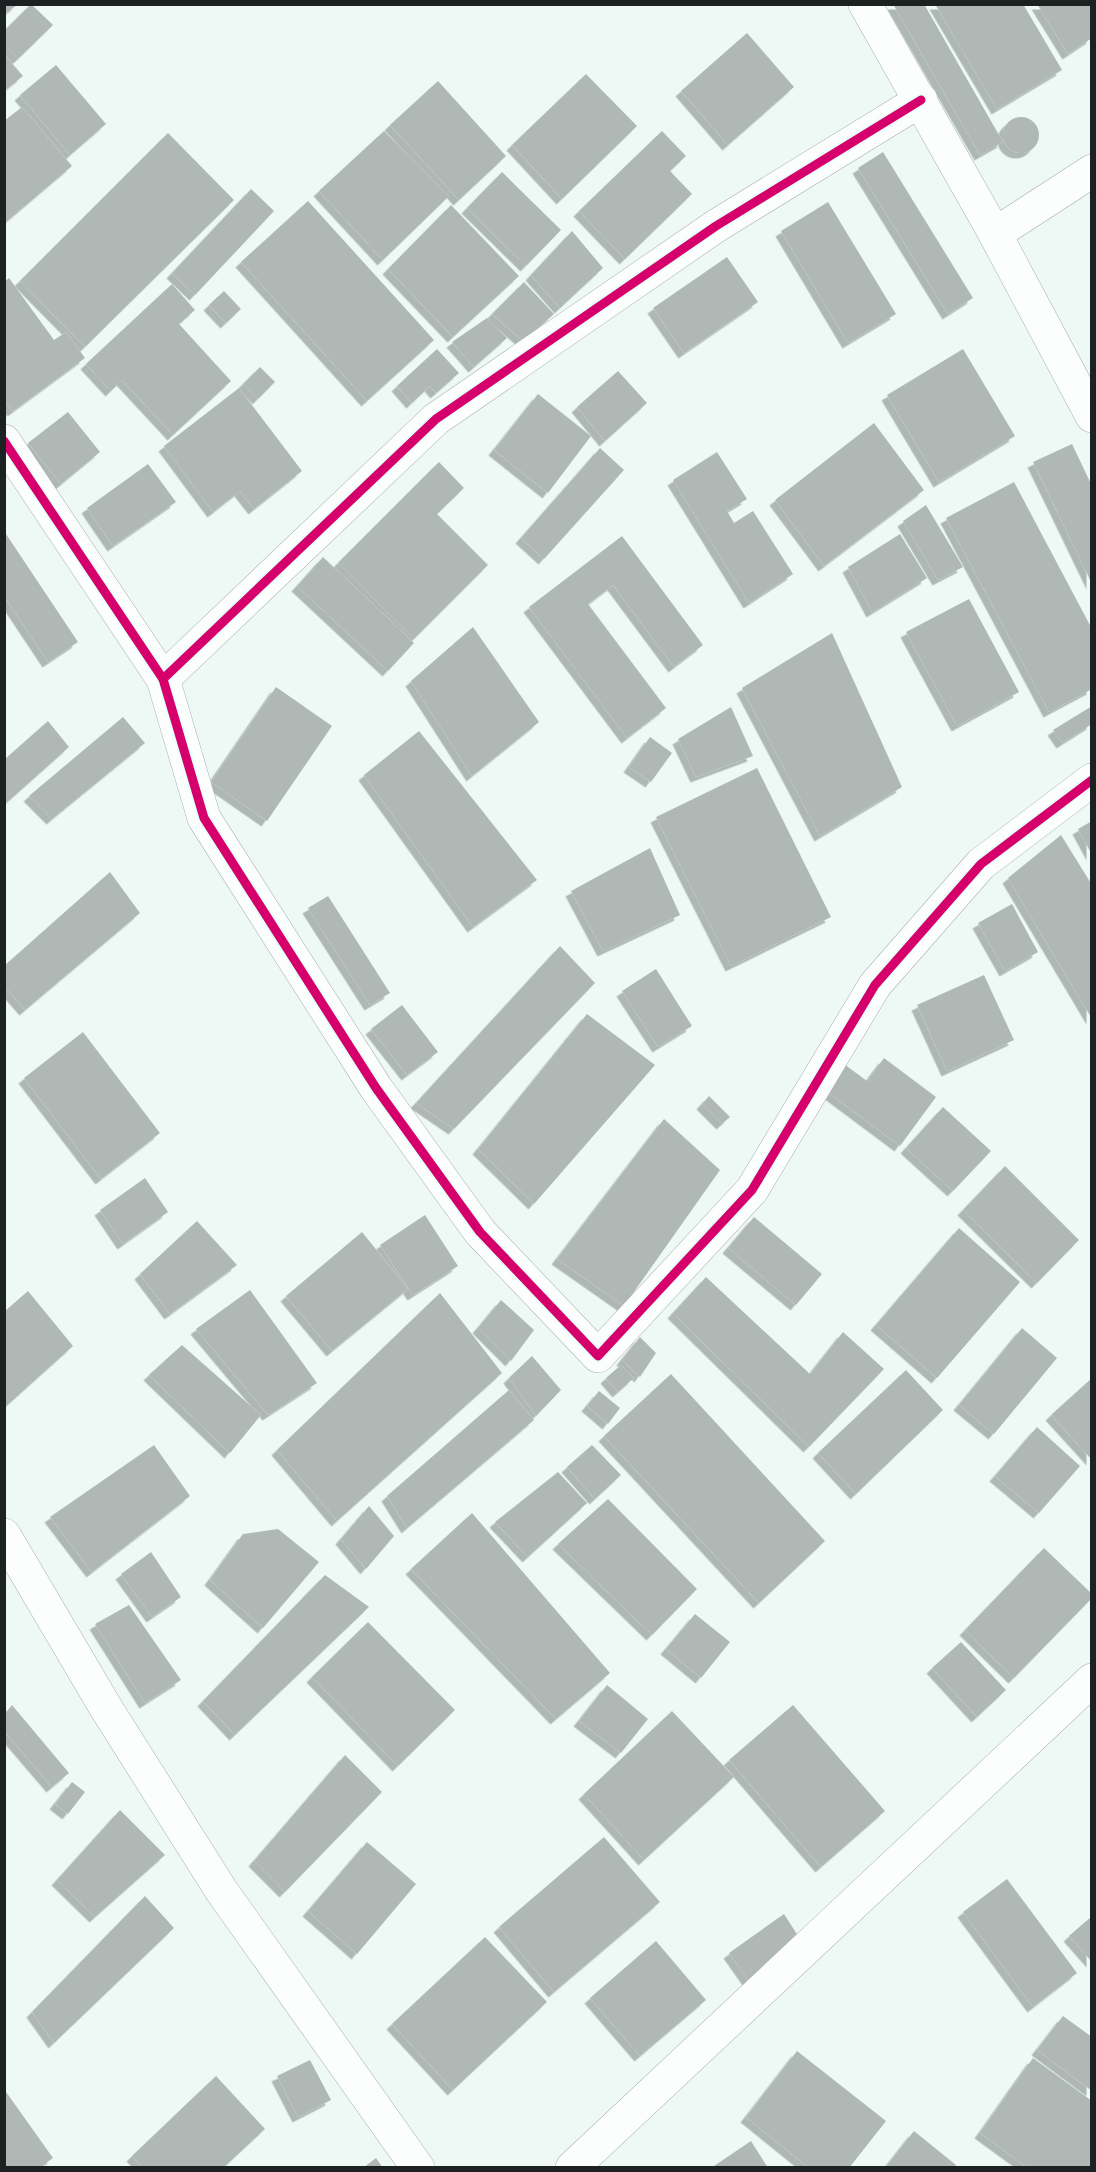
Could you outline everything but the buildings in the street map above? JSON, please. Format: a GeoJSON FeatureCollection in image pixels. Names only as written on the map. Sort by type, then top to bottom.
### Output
{"type":"FeatureCollection","features":[{"type":"Feature","properties":{"kind":"street"},"geometry":{"type":"LineString","coordinates":[[865,4],[995,234],[1092,416]]}},
{"type":"Feature","properties":{"kind":"street"},"geometry":{"type":"LineString","coordinates":[[163,679],[436,419],[716,226],[921,100]]}},
{"type":"Feature","properties":{"kind":"street"},"geometry":{"type":"LineString","coordinates":[[995,234],[1092,171]]}},
{"type":"Feature","properties":{"kind":"street"},"geometry":{"type":"LineString","coordinates":[[4,441],[163,679],[204,818],[376,1088],[480,1232],[598,1356],[752,1190],[875,985],[981,864],[1092,780]]}},
{"type":"Feature","properties":{"kind":"street"},"geometry":{"type":"LineString","coordinates":[[4,1535],[106,1708],[221,1890],[418,2168]]}},
{"type":"Feature","properties":{"kind":"street"},"geometry":{"type":"LineString","coordinates":[[572,2168],[1092,1680]]}},
{"type":"Feature","properties":{"kind":"cycle path"},"geometry":{"type":"LineString","coordinates":[[163,679],[436,419],[716,226],[921,100]]}},
{"type":"Feature","properties":{"kind":"cycle path"},"geometry":{"type":"LineString","coordinates":[[4,441],[163,679],[204,818],[376,1088],[480,1232],[598,1356],[752,1190],[875,985],[981,864],[1092,780]]}}]}
